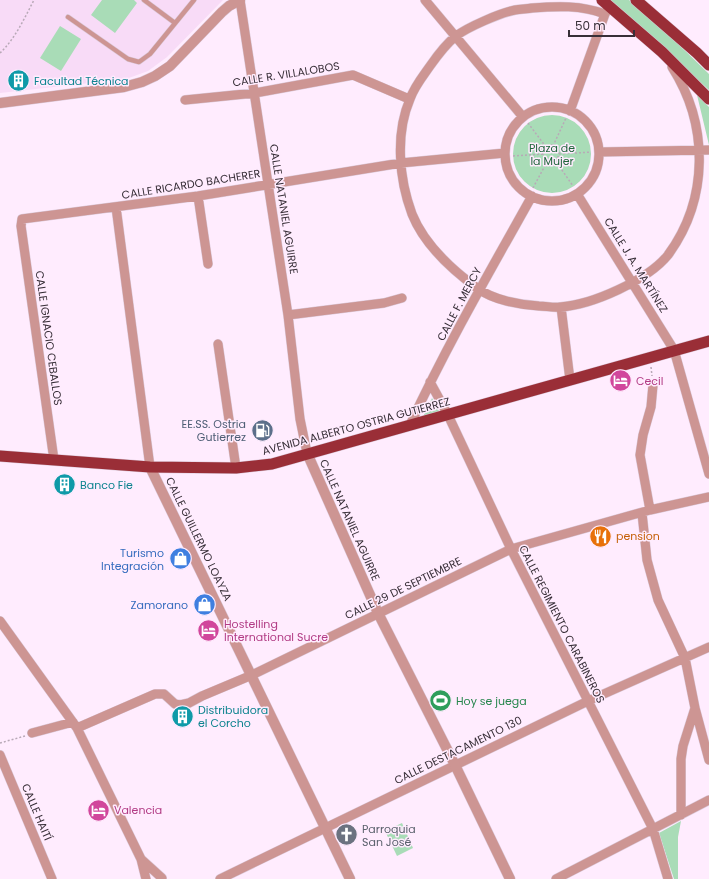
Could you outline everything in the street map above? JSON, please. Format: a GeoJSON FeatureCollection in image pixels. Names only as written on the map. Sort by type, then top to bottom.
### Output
{"type":"FeatureCollection","features":[{"type":"Feature","properties":{"kind":"highway"},"geometry":{"type":"LineString","coordinates":[[636,0],[709,65]]}},
{"type":"Feature","properties":{"kind":"highway"},"geometry":{"type":"LineString","coordinates":[[606,7],[662,52],[709,99]]}},
{"type":"Feature","properties":{"kind":"highway","name":"AVENIDA ALBERTO OSTRIA GUTIERREZ"},"geometry":{"type":"LineString","coordinates":[[0,456],[150,466],[236,468],[272,464],[709,340]]}},
{"type":"Feature","properties":{"kind":"street","name":"CALLE NATANIEL AGUIRRE"},"geometry":{"type":"LineString","coordinates":[[240,0],[288,315],[300,419],[307,453],[378,613],[455,765],[510,879]]}},
{"type":"Feature","properties":{"kind":"street"},"geometry":{"type":"LineString","coordinates":[[0,103],[124,87],[142,82],[170,66],[222,12],[240,0]]}},
{"type":"Feature","properties":{"kind":"street"},"geometry":{"type":"LineString","coordinates":[[425,0],[523,117]]}},
{"type":"Feature","properties":{"kind":"street"},"geometry":{"type":"LineString","coordinates":[[570,111],[606,7],[547,7],[514,10],[481,23],[456,36],[435,58],[409,99],[402,128],[401,163],[403,183],[413,215],[428,242],[446,262],[479,290],[520,305],[561,307],[597,300],[615,292],[654,269],[667,257],[689,222],[699,197],[706,150],[691,98],[675,70],[662,52]]}},
{"type":"Feature","properties":{"kind":"street","name":"CALLE R. VILLALOBOS"},"geometry":{"type":"LineString","coordinates":[[185,100],[255,93],[353,75],[409,99]]}},
{"type":"Feature","properties":{"kind":"street"},"geometry":{"type":"LineString","coordinates":[[546,108],[558,108],[570,111],[591,127],[597,139],[599,162],[596,171],[585,188],[577,194],[567,198],[544,200],[530,195],[514,180],[506,162],[507,143],[510,133],[523,117],[534,111],[546,108]]}},
{"type":"Feature","properties":{"kind":"street"},"geometry":{"type":"LineString","coordinates":[[599,152],[706,150]]}},
{"type":"Feature","properties":{"kind":"street","name":"CALLE RICARDO BACHERER"},"geometry":{"type":"LineString","coordinates":[[22,219],[116,208],[198,196],[401,163],[506,153]]}},
{"type":"Feature","properties":{"kind":"street","name":"CALLE J. A. MARTÍNEZ"},"geometry":{"type":"LineString","coordinates":[[577,194],[674,350],[709,474]]}},
{"type":"Feature","properties":{"kind":"street","name":"CALLE F. MERCY"},"geometry":{"type":"LineString","coordinates":[[410,425],[430,382],[530,195]]}},
{"type":"Feature","properties":{"kind":"street"},"geometry":{"type":"LineString","coordinates":[[198,196],[208,264]]}},
{"type":"Feature","properties":{"kind":"street","name":"CALLE GUILLERMO LOAYZA"},"geometry":{"type":"LineString","coordinates":[[116,208],[150,466],[350,879]]}},
{"type":"Feature","properties":{"kind":"street","name":"CALLE IGNACIO CEBALLOS"},"geometry":{"type":"LineString","coordinates":[[22,219],[21,226],[54,460]]}},
{"type":"Feature","properties":{"kind":"street"},"geometry":{"type":"LineString","coordinates":[[288,315],[384,303],[402,298]]}},
{"type":"Feature","properties":{"kind":"street"},"geometry":{"type":"LineString","coordinates":[[561,307],[570,380]]}},
{"type":"Feature","properties":{"kind":"street"},"geometry":{"type":"LineString","coordinates":[[218,344],[236,468]]}},
{"type":"Feature","properties":{"kind":"street","name":"CALLE REGIMIENTO CARABINEROS"},"geometry":{"type":"LineString","coordinates":[[430,382],[448,415],[511,549],[653,829],[668,879]]}},
{"type":"Feature","properties":{"kind":"street"},"geometry":{"type":"LineString","coordinates":[[653,386],[651,407],[643,435],[640,455],[646,511],[647,560],[658,600],[685,658],[695,708],[709,760]]}},
{"type":"Feature","properties":{"kind":"street","name":"CALLE 29 DE SEPTIEMBRE"},"geometry":{"type":"LineString","coordinates":[[75,725],[155,694],[164,694],[175,704],[180,705],[189,703],[252,675],[511,549],[646,511],[709,497]]}},
{"type":"Feature","properties":{"kind":"street"},"geometry":{"type":"LineString","coordinates":[[0,621],[75,725],[141,859],[146,879]]}},
{"type":"Feature","properties":{"kind":"street","name":"CALLE DESTACAMENTO 130"},"geometry":{"type":"LineString","coordinates":[[220,879],[588,701],[709,647]]}},
{"type":"Feature","properties":{"kind":"street"},"geometry":{"type":"LineString","coordinates":[[681,815],[681,759],[683,746],[695,708]]}},
{"type":"Feature","properties":{"kind":"street"},"geometry":{"type":"LineString","coordinates":[[32,733],[75,725]]}},
{"type":"Feature","properties":{"kind":"street","name":"CALLE HAITÍ"},"geometry":{"type":"LineString","coordinates":[[0,755],[52,879]]}},
{"type":"Feature","properties":{"kind":"street"},"geometry":{"type":"LineString","coordinates":[[556,879],[709,800]]}},
{"type":"Feature","properties":{"kind":"street"},"geometry":{"type":"LineString","coordinates":[[141,859],[161,878]]}},
{"type":"Feature","properties":{"kind":"lane"},"geometry":{"type":"LineString","coordinates":[[144,0],[175,23]]}},
{"type":"Feature","properties":{"kind":"lane"},"geometry":{"type":"LineString","coordinates":[[68,17],[128,58],[139,62],[150,54],[194,0]]}},
{"type":"Feature","properties":{"kind":"path"},"geometry":{"type":"LineString","coordinates":[[0,53],[8,46],[21,26],[34,0]]}},
{"type":"Feature","properties":{"kind":"path"},"geometry":{"type":"LineString","coordinates":[[553,146],[570,111]]}},
{"type":"Feature","properties":{"kind":"path"},"geometry":{"type":"LineString","coordinates":[[523,117],[546,147]]}},
{"type":"Feature","properties":{"kind":"path"},"geometry":{"type":"LineString","coordinates":[[546,147],[553,146]]}},
{"type":"Feature","properties":{"kind":"path"},"geometry":{"type":"LineString","coordinates":[[553,146],[557,149],[558,154],[555,160]]}},
{"type":"Feature","properties":{"kind":"path"},"geometry":{"type":"LineString","coordinates":[[543,154],[546,147]]}},
{"type":"Feature","properties":{"kind":"path"},"geometry":{"type":"LineString","coordinates":[[558,154],[599,152]]}},
{"type":"Feature","properties":{"kind":"path"},"geometry":{"type":"LineString","coordinates":[[506,153],[513,156],[543,154]]}},
{"type":"Feature","properties":{"kind":"path"},"geometry":{"type":"LineString","coordinates":[[543,154],[548,160]]}},
{"type":"Feature","properties":{"kind":"path"},"geometry":{"type":"LineString","coordinates":[[548,160],[555,160]]}},
{"type":"Feature","properties":{"kind":"path"},"geometry":{"type":"LineString","coordinates":[[530,195],[548,160]]}},
{"type":"Feature","properties":{"kind":"path"},"geometry":{"type":"LineString","coordinates":[[555,160],[574,186],[577,194]]}},
{"type":"Feature","properties":{"kind":"path"},"geometry":{"type":"LineString","coordinates":[[650,357],[653,386]]}},
{"type":"Feature","properties":{"kind":"path"},"geometry":{"type":"LineString","coordinates":[[0,742],[32,733]]}},
{"type":"Feature","properties":{"kind":"shaded area"},"geometry":{"type":"Polygon","coordinates":[[[0,0],[223,0],[167,57],[148,71],[126,79],[0,93],[0,0]]]}},
{"type":"Feature","properties":{"kind":"green space"},"geometry":{"type":"Polygon","coordinates":[[[102,0],[134,0],[137,3],[115,33],[91,15],[102,0]]]}},
{"type":"Feature","properties":{"kind":"green space"},"geometry":{"type":"Polygon","coordinates":[[[610,0],[629,0],[668,34],[709,74],[709,90],[610,0]]]}},
{"type":"Feature","properties":{"kind":"green space"},"geometry":{"type":"Polygon","coordinates":[[[60,26],[81,39],[61,71],[40,58],[60,26]]]}},
{"type":"Feature","properties":{"kind":"green space"},"geometry":{"type":"Polygon","coordinates":[[[697,95],[709,107],[709,145],[697,95]]]}},
{"type":"Feature","properties":{"kind":"green space","name":"Plaza de la Mujer"},"geometry":{"type":"Polygon","coordinates":[[[552,115],[567,118],[574,122],[584,132],[588,139],[591,154],[588,169],[584,176],[574,186],[567,190],[552,193],[537,190],[530,186],[520,176],[516,169],[513,154],[516,139],[520,132],[530,122],[537,118],[552,115]]]}},
{"type":"Feature","properties":{"kind":"green space"},"geometry":{"type":"Polygon","coordinates":[[[432,398],[440,413],[423,417],[432,398]]]}},
{"type":"Feature","properties":{"kind":"green space"},"geometry":{"type":"Polygon","coordinates":[[[681,821],[678,837],[678,879],[674,879],[659,833],[681,821]]]}},
{"type":"Feature","properties":{"kind":"green space"},"geometry":{"type":"Polygon","coordinates":[[[402,823],[413,848],[397,856],[385,831],[402,823]]]}},
{"type":"Feature","properties":{"kind":"place","name":"Facultad Técnica"},"geometry":{"type":"Point","coordinates":[19,81]}},
{"type":"Feature","properties":{"kind":"place","name":"Cecil"},"geometry":{"type":"Point","coordinates":[620,381]}},
{"type":"Feature","properties":{"kind":"place","name":"EE.SS. Ostria Gutierrez"},"geometry":{"type":"Point","coordinates":[262,430]}},
{"type":"Feature","properties":{"kind":"place","name":"Banco Fie"},"geometry":{"type":"Point","coordinates":[64,485]}},
{"type":"Feature","properties":{"kind":"place","name":"pension"},"geometry":{"type":"Point","coordinates":[600,536]}},
{"type":"Feature","properties":{"kind":"place","name":"Turismo Integración"},"geometry":{"type":"Point","coordinates":[180,559]}},
{"type":"Feature","properties":{"kind":"place","name":"Zamorano"},"geometry":{"type":"Point","coordinates":[204,605]}},
{"type":"Feature","properties":{"kind":"place","name":"Hostelling International Sucre"},"geometry":{"type":"Point","coordinates":[209,630]}},
{"type":"Feature","properties":{"kind":"place","name":"Hoy se juega"},"geometry":{"type":"Point","coordinates":[440,701]}},
{"type":"Feature","properties":{"kind":"place","name":"Distribuidora el Corcho"},"geometry":{"type":"Point","coordinates":[183,716]}},
{"type":"Feature","properties":{"kind":"place","name":"Valencia"},"geometry":{"type":"Point","coordinates":[98,810]}},
{"type":"Feature","properties":{"kind":"place","name":"Parroquia San José"},"geometry":{"type":"Point","coordinates":[347,835]}}]}
